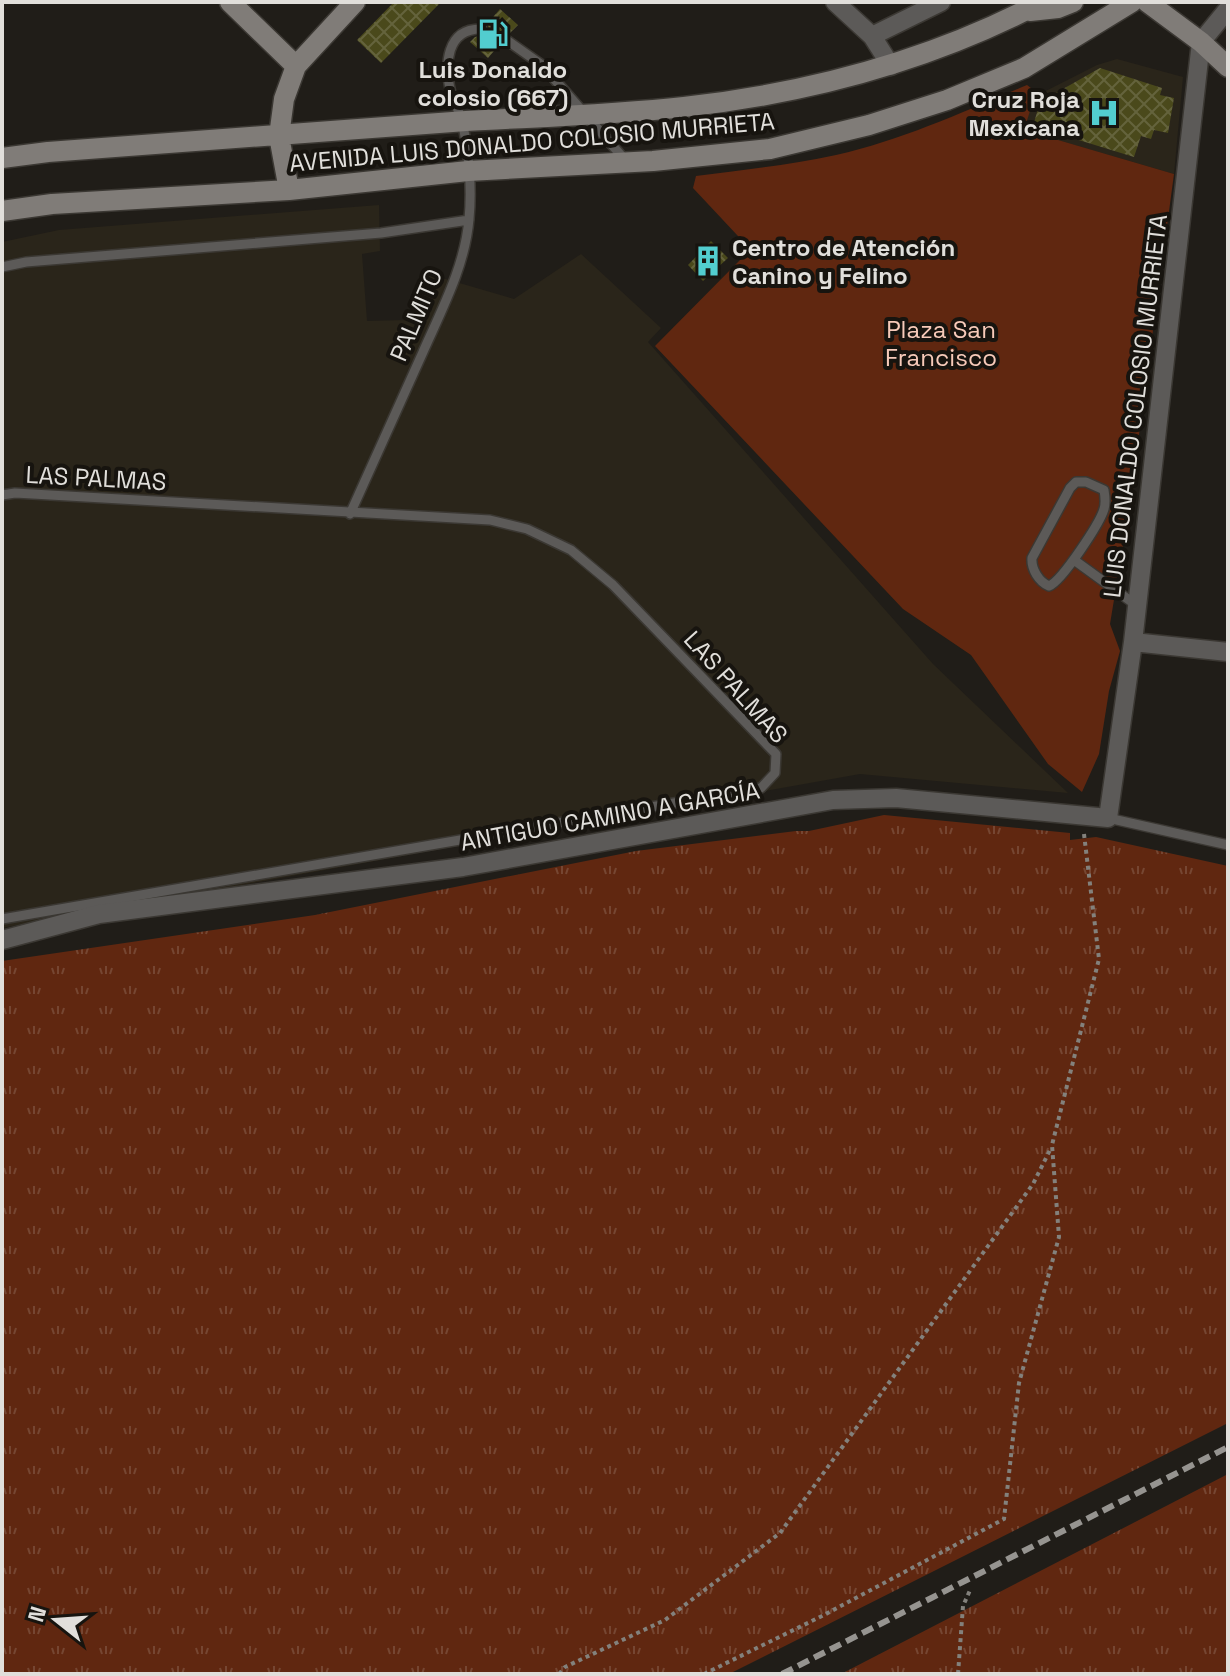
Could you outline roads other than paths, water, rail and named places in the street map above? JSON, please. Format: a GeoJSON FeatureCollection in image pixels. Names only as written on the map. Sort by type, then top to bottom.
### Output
{"type":"FeatureCollection","features":[{"type":"Feature","properties":{"kind":"main road"},"geometry":{"type":"LineString","coordinates":[[230,2],[296,66]]}},
{"type":"Feature","properties":{"kind":"main road"},"geometry":{"type":"LineString","coordinates":[[289,190],[279,136],[284,99],[296,66],[355,2]]}},
{"type":"Feature","properties":{"kind":"main road","name":"AVENIDA LUIS DONALDO COLOSIO MURRIETA"},"geometry":{"type":"LineString","coordinates":[[2,158],[48,152],[681,107],[737,100],[843,80],[891,66],[946,46],[1034,6],[1042,12],[1073,2]]}},
{"type":"Feature","properties":{"kind":"main road","name":"AVENIDA LUIS DONALDO COLOSIO MURRIETA"},"geometry":{"type":"LineString","coordinates":[[2,211],[52,204],[289,190],[468,171],[653,161],[770,149],[869,125],[947,100],[1024,68],[1132,2]]}},
{"type":"Feature","properties":{"kind":"main road"},"geometry":{"type":"LineString","coordinates":[[1147,2],[1201,42],[1228,67]]}},
{"type":"Feature","properties":{"kind":"street"},"geometry":{"type":"LineString","coordinates":[[835,2],[872,36],[891,66]]}},
{"type":"Feature","properties":{"kind":"street"},"geometry":{"type":"LineString","coordinates":[[872,36],[941,2]]}},
{"type":"Feature","properties":{"kind":"street"},"geometry":{"type":"LineString","coordinates":[[1201,42],[1228,9]]}},
{"type":"Feature","properties":{"kind":"street","name":"LUIS DONALDO COLOSIO MURRIETA"},"geometry":{"type":"LineString","coordinates":[[1108,818],[1133,642],[1201,42]]}},
{"type":"Feature","properties":{"kind":"street"},"geometry":{"type":"LineString","coordinates":[[1133,642],[1228,652]]}},
{"type":"Feature","properties":{"kind":"street","name":"ANTIGUO CAMINO A GARCÍA"},"geometry":{"type":"LineString","coordinates":[[2,940],[99,914],[463,867],[833,800],[896,798],[1108,818]]}},
{"type":"Feature","properties":{"kind":"lane","name":"PALMITO"},"geometry":{"type":"LineString","coordinates":[[350,514],[457,274],[469,220],[468,171],[462,122],[451,93],[448,63],[458,36],[465,30],[482,29]]}},
{"type":"Feature","properties":{"kind":"lane"},"geometry":{"type":"LineString","coordinates":[[505,39],[542,65],[626,161]]}},
{"type":"Feature","properties":{"kind":"lane"},"geometry":{"type":"LineString","coordinates":[[2,267],[26,262],[381,233],[469,220]]}},
{"type":"Feature","properties":{"kind":"lane"},"geometry":{"type":"LineString","coordinates":[[1076,482],[1086,482],[1104,490],[1104,509],[1074,560],[1049,586],[1043,583],[1031,565],[1070,488],[1076,482]]}},
{"type":"Feature","properties":{"kind":"lane","name":"LAS PALMAS"},"geometry":{"type":"LineString","coordinates":[[2,495],[15,493],[490,520],[527,529],[571,550],[613,585],[776,754],[775,773],[761,788],[2,919]]}},
{"type":"Feature","properties":{"kind":"lane"},"geometry":{"type":"LineString","coordinates":[[1074,560],[1137,605]]}},
{"type":"Feature","properties":{"kind":"lane","name":"ANTIGUO CAMINO A GARCÍA"},"geometry":{"type":"LineString","coordinates":[[1108,818],[1228,845]]}},
{"type":"Feature","properties":{"kind":"railway"},"geometry":{"type":"LineString","coordinates":[[782,1674],[1228,1447]]}},
{"type":"Feature","properties":{"kind":"place","name":"Luis Donaldo colosio (667)"},"geometry":{"type":"Point","coordinates":[493,34]}},
{"type":"Feature","properties":{"kind":"place","name":"Cruz Roja Mexicana"},"geometry":{"type":"Point","coordinates":[1104,113]}},
{"type":"Feature","properties":{"kind":"place","name":"Centro de Atención Canino y Felino"},"geometry":{"type":"Point","coordinates":[708,261]}},
{"type":"Feature","properties":{"kind":"park label","name":"Plaza San Francisco"},"geometry":{"type":"Point","coordinates":[941,343]}}]}
